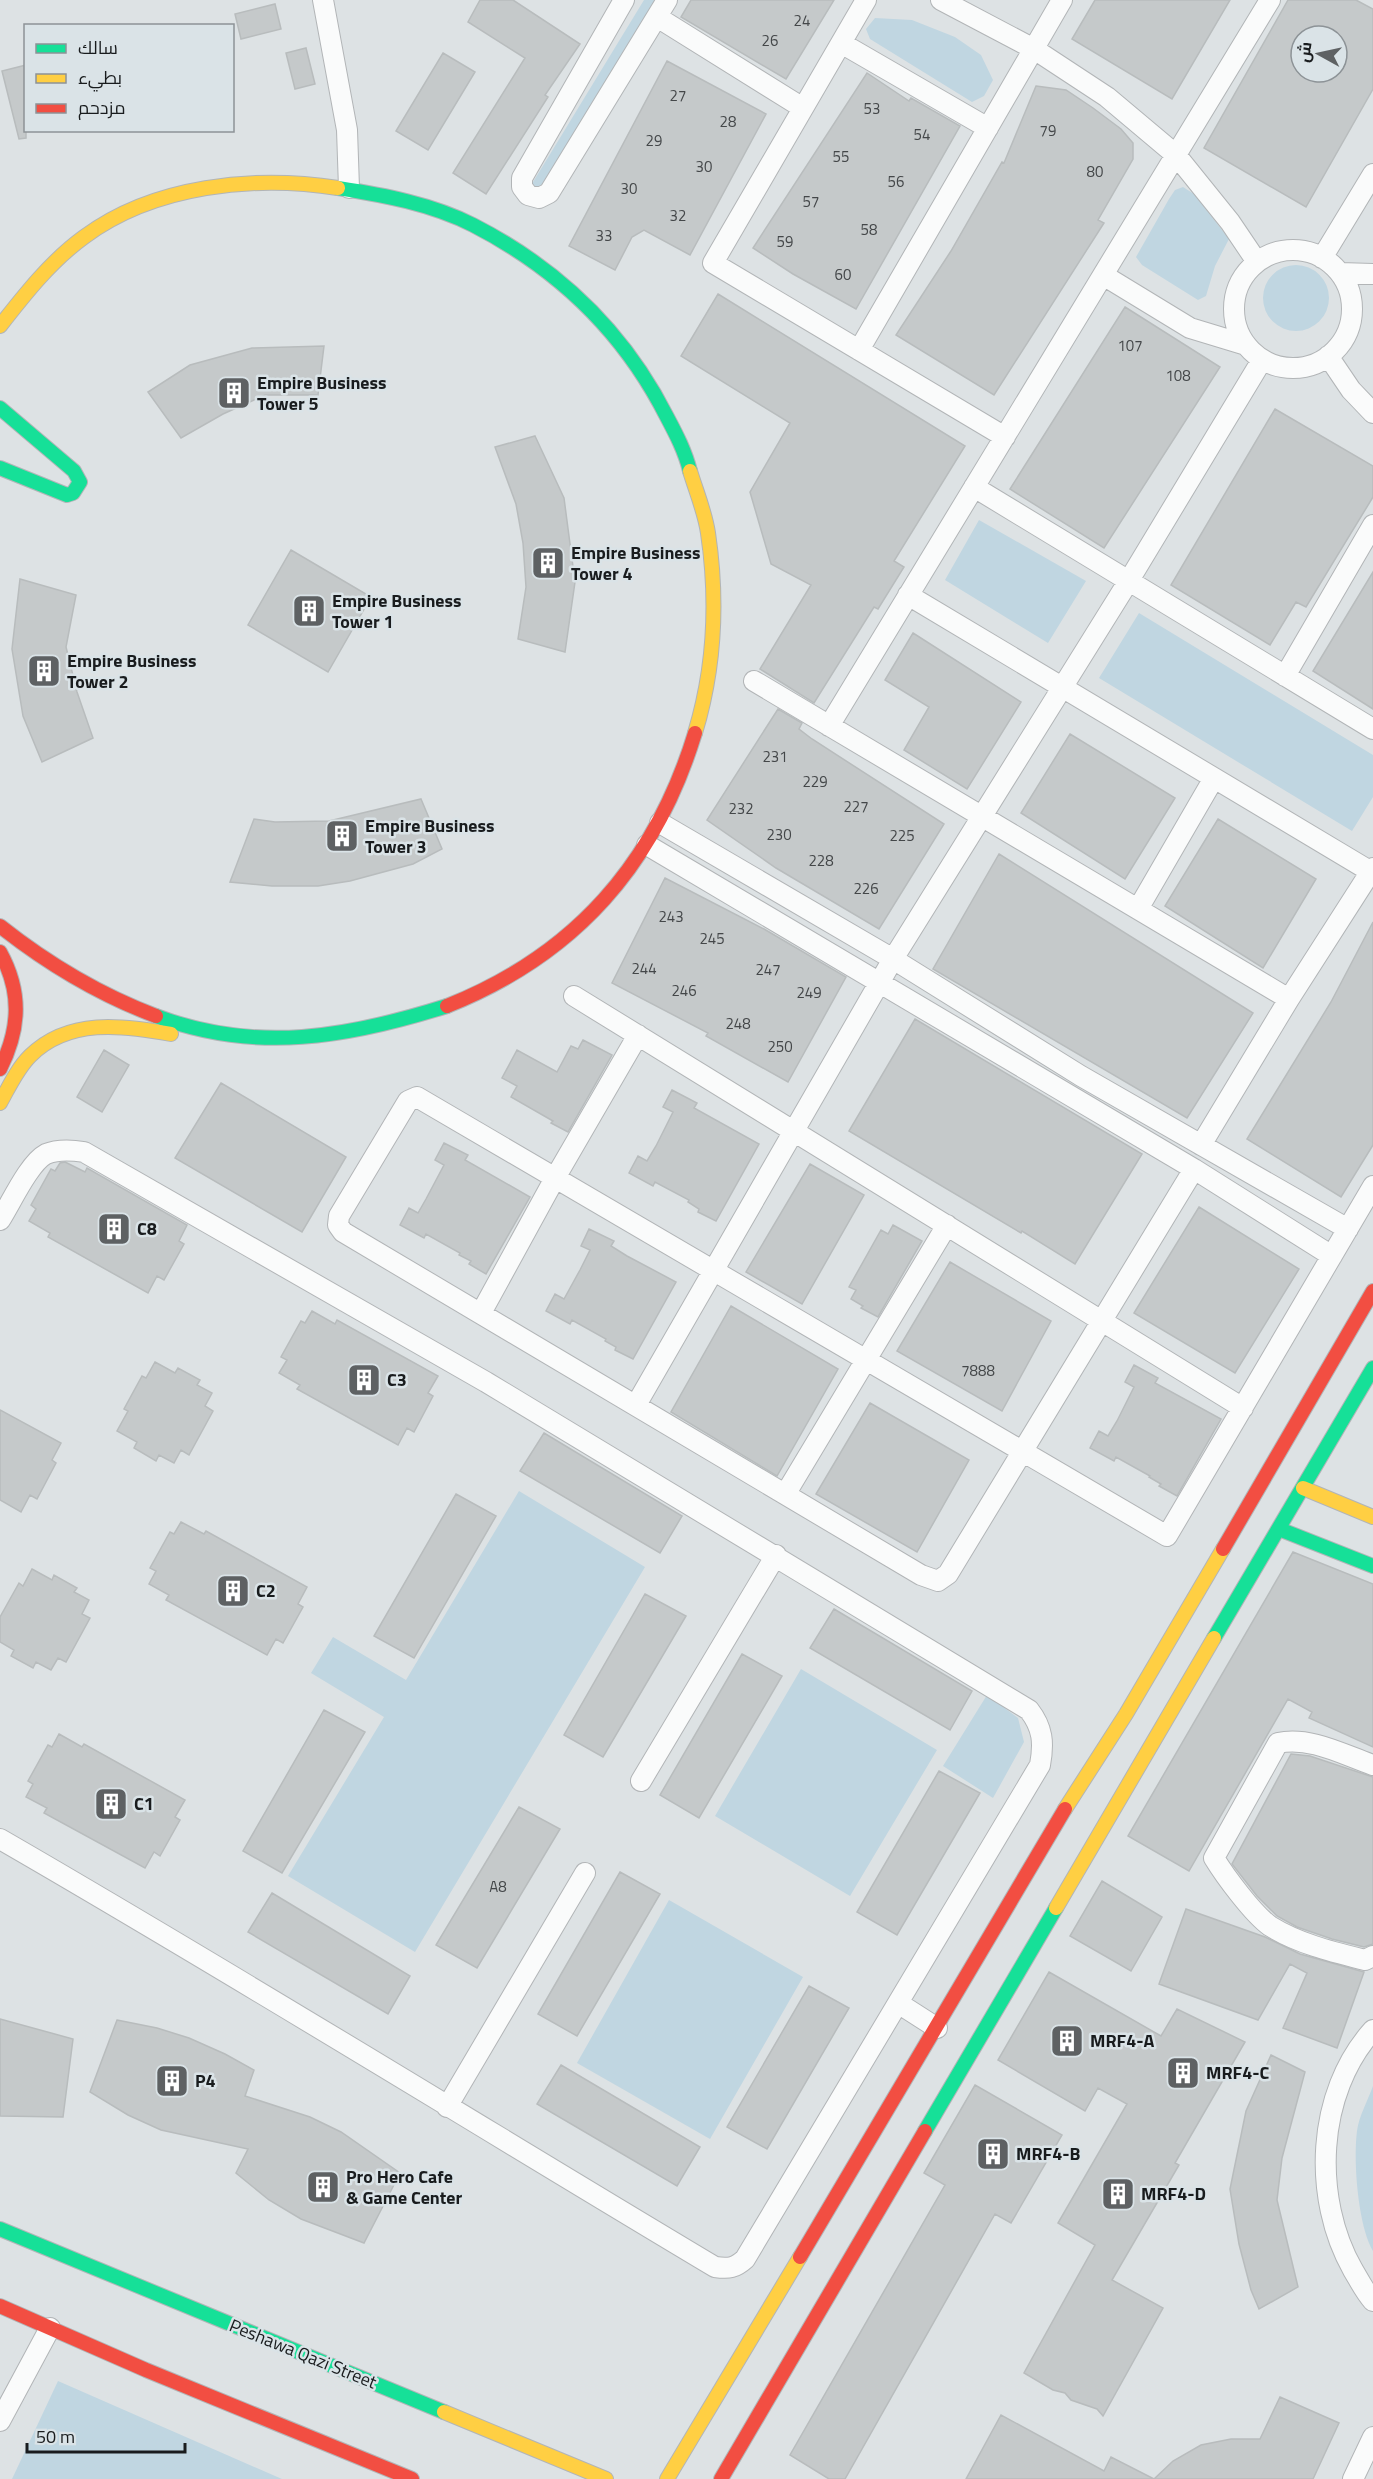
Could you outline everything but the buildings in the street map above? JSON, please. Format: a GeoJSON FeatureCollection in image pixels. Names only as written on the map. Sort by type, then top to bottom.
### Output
{"type":"FeatureCollection","features":[{"type":"Feature","properties":{"kind":"main road"},"geometry":{"type":"LineString","coordinates":[[0,326],[35,283],[72,247],[98,228],[144,206],[192,193],[259,183],[293,183],[349,188],[394,196],[487,231],[540,263],[565,282],[595,311],[627,348],[674,429],[698,490],[706,523],[714,578],[715,620],[713,651],[702,712],[690,751],[660,823],[616,890],[574,933],[551,952],[501,983],[446,1006],[375,1027],[305,1038],[242,1036],[195,1038],[115,1026],[82,1028],[68,1032],[42,1046],[31,1056],[21,1067],[0,1103]]}},
{"type":"Feature","properties":{"kind":"main road"},"geometry":{"type":"LineString","coordinates":[[0,408],[74,471],[79,476],[80,482],[74,493],[67,495],[0,468]]}},
{"type":"Feature","properties":{"kind":"main road"},"geometry":{"type":"LineString","coordinates":[[0,926],[40,957],[99,992],[169,1019],[205,1030],[242,1036]]}},
{"type":"Feature","properties":{"kind":"main road"},"geometry":{"type":"LineString","coordinates":[[0,952],[12,976],[18,1004],[15,1036],[0,1069]]}},
{"type":"Feature","properties":{"kind":"main road"},"geometry":{"type":"LineString","coordinates":[[667,2479],[782,2298],[1070,1801],[1106,1753],[1373,1292]]}},
{"type":"Feature","properties":{"kind":"main road"},"geometry":{"type":"LineString","coordinates":[[721,2479],[811,2314],[1131,1769],[1279,1529],[1373,1368]]}},
{"type":"Feature","properties":{"kind":"main road"},"geometry":{"type":"LineString","coordinates":[[1303,1488],[1373,1517]]}},
{"type":"Feature","properties":{"kind":"main road"},"geometry":{"type":"LineString","coordinates":[[1279,1529],[1373,1566]]}},
{"type":"Feature","properties":{"kind":"main road","name":"Peshawa Qazi Street"},"geometry":{"type":"LineString","coordinates":[[0,2229],[606,2479]]}},
{"type":"Feature","properties":{"kind":"main road"},"geometry":{"type":"LineString","coordinates":[[0,2306],[412,2479]]}},
{"type":"Feature","properties":{"kind":"street"},"geometry":{"type":"LineString","coordinates":[[323,0],[347,130],[349,188]]}},
{"type":"Feature","properties":{"kind":"street"},"geometry":{"type":"LineString","coordinates":[[624,0],[522,178],[522,188],[528,195],[539,198],[549,193],[662,8],[803,108]]}},
{"type":"Feature","properties":{"kind":"street"},"geometry":{"type":"LineString","coordinates":[[866,0],[712,263],[1005,437]]}},
{"type":"Feature","properties":{"kind":"street"},"geometry":{"type":"LineString","coordinates":[[941,0],[1034,49],[1107,97],[1176,154],[1230,222],[1257,262]]}},
{"type":"Feature","properties":{"kind":"street"},"geometry":{"type":"LineString","coordinates":[[859,350],[1062,0]]}},
{"type":"Feature","properties":{"kind":"street"},"geometry":{"type":"LineString","coordinates":[[829,726],[1270,0]]}},
{"type":"Feature","properties":{"kind":"street"},"geometry":{"type":"LineString","coordinates":[[841,43],[988,128]]}},
{"type":"Feature","properties":{"kind":"street"},"geometry":{"type":"LineString","coordinates":[[1322,258],[1373,174]]}},
{"type":"Feature","properties":{"kind":"street"},"geometry":{"type":"LineString","coordinates":[[1289,250],[1306,252],[1322,258],[1340,273],[1348,290],[1352,308],[1349,326],[1341,343],[1328,356],[1313,365],[1296,368],[1278,367],[1262,360],[1245,345],[1237,328],[1234,310],[1237,292],[1245,275],[1257,262],[1272,254],[1289,250]]}},
{"type":"Feature","properties":{"kind":"street"},"geometry":{"type":"LineString","coordinates":[[1340,273],[1373,274]]}},
{"type":"Feature","properties":{"kind":"street"},"geometry":{"type":"LineString","coordinates":[[1103,275],[1190,328],[1245,345]]}},
{"type":"Feature","properties":{"kind":"street"},"geometry":{"type":"LineString","coordinates":[[1328,356],[1351,390],[1373,413]]}},
{"type":"Feature","properties":{"kind":"street"},"geometry":{"type":"LineString","coordinates":[[636,1405],[893,959],[1128,582],[1262,360]]}},
{"type":"Feature","properties":{"kind":"street"},"geometry":{"type":"LineString","coordinates":[[974,487],[1373,729]]}},
{"type":"Feature","properties":{"kind":"street"},"geometry":{"type":"LineString","coordinates":[[1285,676],[1373,525]]}},
{"type":"Feature","properties":{"kind":"street"},"geometry":{"type":"LineString","coordinates":[[909,595],[1372,871],[1289,999],[1202,1145]]}},
{"type":"Feature","properties":{"kind":"street"},"geometry":{"type":"LineString","coordinates":[[754,681],[1289,999]]}},
{"type":"Feature","properties":{"kind":"street"},"geometry":{"type":"LineString","coordinates":[[1138,909],[1214,778]]}},
{"type":"Feature","properties":{"kind":"street"},"geometry":{"type":"LineString","coordinates":[[660,823],[893,959],[1081,1076],[1348,1228]]}},
{"type":"Feature","properties":{"kind":"street"},"geometry":{"type":"LineString","coordinates":[[647,845],[1194,1169],[1332,1256]]}},
{"type":"Feature","properties":{"kind":"street"},"geometry":{"type":"LineString","coordinates":[[703,878],[717,857]]}},
{"type":"Feature","properties":{"kind":"street"},"geometry":{"type":"LineString","coordinates":[[574,996],[1243,1408]]}},
{"type":"Feature","properties":{"kind":"street"},"geometry":{"type":"LineString","coordinates":[[482,1312],[555,1178],[638,1035]]}},
{"type":"Feature","properties":{"kind":"street"},"geometry":{"type":"LineString","coordinates":[[1194,1169],[1022,1453],[948,1574],[938,1581],[921,1575],[482,1312],[343,1232],[338,1224],[339,1216],[408,1101],[417,1097],[1022,1453],[1167,1536],[1373,1186]]}},
{"type":"Feature","properties":{"kind":"street"},"geometry":{"type":"LineString","coordinates":[[0,1220],[34,1164],[46,1155],[70,1150],[84,1152],[486,1382],[776,1555],[1029,1710],[1037,1720],[1043,1735],[1040,1765],[745,2259],[738,2266],[729,2269],[716,2267],[447,2107],[156,1929],[0,1839]]}},
{"type":"Feature","properties":{"kind":"street"},"geometry":{"type":"LineString","coordinates":[[786,1493],[947,1225]]}},
{"type":"Feature","properties":{"kind":"street"},"geometry":{"type":"LineString","coordinates":[[641,1781],[776,1555]]}},
{"type":"Feature","properties":{"kind":"street"},"geometry":{"type":"LineString","coordinates":[[1373,1765],[1316,1745],[1293,1740],[1278,1743],[1214,1858],[1234,1886],[1269,1925],[1321,1950],[1365,1960],[1373,1956]]}},
{"type":"Feature","properties":{"kind":"street"},"geometry":{"type":"LineString","coordinates":[[447,2107],[585,1873]]}},
{"type":"Feature","properties":{"kind":"street"},"geometry":{"type":"LineString","coordinates":[[898,2003],[937,2028]]}},
{"type":"Feature","properties":{"kind":"street"},"geometry":{"type":"LineString","coordinates":[[1373,2030],[1363,2041],[1338,2089],[1326,2142],[1327,2196],[1341,2249],[1373,2301]]}},
{"type":"Feature","properties":{"kind":"street"},"geometry":{"type":"LineString","coordinates":[[0,2421],[50,2328]]}},
{"type":"Feature","properties":{"kind":"street"},"geometry":{"type":"LineString","coordinates":[[1353,2479],[1373,2437]]}},
{"type":"Feature","properties":{"kind":"shaded area"},"geometry":{"type":"Polygon","coordinates":[[[644,0],[659,0],[541,195],[530,187],[644,0]]]}},
{"type":"Feature","properties":{"kind":"shaded area"},"geometry":{"type":"Polygon","coordinates":[[[875,18],[912,20],[955,37],[981,55],[993,80],[984,96],[972,102],[870,39],[866,29],[875,18]]]}},
{"type":"Feature","properties":{"kind":"shaded area"},"geometry":{"type":"Polygon","coordinates":[[[1183,187],[1194,194],[1229,239],[1215,266],[1206,296],[1198,300],[1142,265],[1136,257],[1175,190],[1183,187]]]}},
{"type":"Feature","properties":{"kind":"shaded area"},"geometry":{"type":"Polygon","coordinates":[[[1290,265],[1302,265],[1314,270],[1324,280],[1329,298],[1327,311],[1314,326],[1302,331],[1290,331],[1278,326],[1268,316],[1263,304],[1263,292],[1268,280],[1278,270],[1290,265]]]}},
{"type":"Feature","properties":{"kind":"shaded area"},"geometry":{"type":"Polygon","coordinates":[[[979,520],[1086,581],[1048,643],[945,580],[979,520]]]}},
{"type":"Feature","properties":{"kind":"shaded area"},"geometry":{"type":"Polygon","coordinates":[[[1139,613],[1373,755],[1373,797],[1352,831],[1099,678],[1139,613]]]}},
{"type":"Feature","properties":{"kind":"shaded area"},"geometry":{"type":"Polygon","coordinates":[[[519,1491],[645,1567],[415,1952],[288,1876],[384,1717],[311,1673],[333,1637],[406,1680],[519,1491]]]}},
{"type":"Feature","properties":{"kind":"shaded area"},"geometry":{"type":"Polygon","coordinates":[[[801,1669],[937,1750],[850,1896],[715,1816],[801,1669]]]}},
{"type":"Feature","properties":{"kind":"shaded area"},"geometry":{"type":"Polygon","coordinates":[[[987,1695],[1018,1718],[1024,1742],[993,1798],[943,1766],[987,1695]]]}},
{"type":"Feature","properties":{"kind":"shaded area"},"geometry":{"type":"Polygon","coordinates":[[[669,1900],[803,1977],[710,2139],[577,2063],[669,1900]]]}},
{"type":"Feature","properties":{"kind":"shaded area"},"geometry":{"type":"Polygon","coordinates":[[[1373,2086],[1373,2251],[1360,2210],[1356,2144],[1358,2125],[1373,2086]]]}},
{"type":"Feature","properties":{"kind":"shaded area"},"geometry":{"type":"Polygon","coordinates":[[[58,2381],[282,2479],[12,2479],[58,2381]]]}},
{"type":"Feature","properties":{"kind":"traffic: fast"},"geometry":{"type":"LineString","coordinates":[[338,188],[407,201],[441,211],[504,242],[560,282],[609,330],[650,386],[683,450],[690,471]]}},
{"type":"Feature","properties":{"kind":"traffic: fast"},"geometry":{"type":"LineString","coordinates":[[0,408],[74,471],[80,482],[73,493],[67,495],[0,468]]}},
{"type":"Feature","properties":{"kind":"traffic: fast"},"geometry":{"type":"LineString","coordinates":[[156,1016],[193,1028],[230,1035],[266,1038],[302,1037],[374,1026],[447,1006]]}},
{"type":"Feature","properties":{"kind":"traffic: fast"},"geometry":{"type":"LineString","coordinates":[[1214,1638],[1373,1368]]}},
{"type":"Feature","properties":{"kind":"traffic: fast"},"geometry":{"type":"LineString","coordinates":[[1279,1529],[1373,1566]]}},
{"type":"Feature","properties":{"kind":"traffic: fast"},"geometry":{"type":"LineString","coordinates":[[925,2131],[1056,1908]]}},
{"type":"Feature","properties":{"kind":"traffic: fast"},"geometry":{"type":"LineString","coordinates":[[0,2229],[444,2412]]}},
{"type":"Feature","properties":{"kind":"traffic: slow"},"geometry":{"type":"LineString","coordinates":[[0,326],[39,278],[72,246],[112,219],[141,206],[173,195],[239,184],[306,184],[338,188]]}},
{"type":"Feature","properties":{"kind":"traffic: slow"},"geometry":{"type":"LineString","coordinates":[[690,471],[703,509],[708,533],[714,609],[711,659],[695,733]]}},
{"type":"Feature","properties":{"kind":"traffic: slow"},"geometry":{"type":"LineString","coordinates":[[0,1103],[25,1061],[45,1044],[61,1035],[97,1027],[134,1028],[171,1034]]}},
{"type":"Feature","properties":{"kind":"traffic: slow"},"geometry":{"type":"LineString","coordinates":[[1303,1488],[1373,1517]]}},
{"type":"Feature","properties":{"kind":"traffic: slow"},"geometry":{"type":"LineString","coordinates":[[1065,1809],[1126,1714],[1223,1549]]}},
{"type":"Feature","properties":{"kind":"traffic: slow"},"geometry":{"type":"LineString","coordinates":[[1056,1908],[1214,1638]]}},
{"type":"Feature","properties":{"kind":"traffic: slow"},"geometry":{"type":"LineString","coordinates":[[667,2479],[800,2257]]}},
{"type":"Feature","properties":{"kind":"traffic: slow"},"geometry":{"type":"LineString","coordinates":[[444,2412],[606,2479]]}},
{"type":"Feature","properties":{"kind":"traffic: jam"},"geometry":{"type":"LineString","coordinates":[[447,1006],[493,985],[534,960],[571,932],[604,900],[633,864],[657,824],[678,780],[695,733]]}},
{"type":"Feature","properties":{"kind":"traffic: jam"},"geometry":{"type":"LineString","coordinates":[[0,926],[36,953],[74,977],[156,1016]]}},
{"type":"Feature","properties":{"kind":"traffic: jam"},"geometry":{"type":"LineString","coordinates":[[0,952],[12,982],[16,1010],[12,1039],[0,1069]]}},
{"type":"Feature","properties":{"kind":"traffic: jam"},"geometry":{"type":"LineString","coordinates":[[1223,1549],[1373,1291]]}},
{"type":"Feature","properties":{"kind":"traffic: jam"},"geometry":{"type":"LineString","coordinates":[[800,2257],[1065,1809]]}},
{"type":"Feature","properties":{"kind":"traffic: jam"},"geometry":{"type":"LineString","coordinates":[[721,2479],[925,2131]]}},
{"type":"Feature","properties":{"kind":"traffic: jam"},"geometry":{"type":"LineString","coordinates":[[0,2306],[146,2370],[412,2479]]}},
{"type":"Feature","properties":{"kind":"place","name":"Empire Business Tower 5"},"geometry":{"type":"Point","coordinates":[234,393]}},
{"type":"Feature","properties":{"kind":"place","name":"Empire Business Tower 4"},"geometry":{"type":"Point","coordinates":[548,563]}},
{"type":"Feature","properties":{"kind":"place","name":"Empire Business Tower 1"},"geometry":{"type":"Point","coordinates":[309,611]}},
{"type":"Feature","properties":{"kind":"place","name":"Empire Business Tower 2"},"geometry":{"type":"Point","coordinates":[44,671]}},
{"type":"Feature","properties":{"kind":"place","name":"Empire Business Tower 3"},"geometry":{"type":"Point","coordinates":[342,836]}},
{"type":"Feature","properties":{"kind":"place","name":"C8"},"geometry":{"type":"Point","coordinates":[114,1229]}},
{"type":"Feature","properties":{"kind":"place","name":"C3"},"geometry":{"type":"Point","coordinates":[364,1380]}},
{"type":"Feature","properties":{"kind":"place","name":"C2"},"geometry":{"type":"Point","coordinates":[233,1591]}},
{"type":"Feature","properties":{"kind":"place","name":"C1"},"geometry":{"type":"Point","coordinates":[111,1804]}},
{"type":"Feature","properties":{"kind":"place","name":"MRF4-A"},"geometry":{"type":"Point","coordinates":[1067,2041]}},
{"type":"Feature","properties":{"kind":"place","name":"MRF4-C"},"geometry":{"type":"Point","coordinates":[1183,2073]}},
{"type":"Feature","properties":{"kind":"place","name":"P4"},"geometry":{"type":"Point","coordinates":[172,2081]}},
{"type":"Feature","properties":{"kind":"place","name":"MRF4-B"},"geometry":{"type":"Point","coordinates":[993,2154]}},
{"type":"Feature","properties":{"kind":"place","name":"Pro Hero Cafe & Game Center"},"geometry":{"type":"Point","coordinates":[323,2187]}},
{"type":"Feature","properties":{"kind":"place","name":"MRF4-D"},"geometry":{"type":"Point","coordinates":[1118,2194]}}]}
